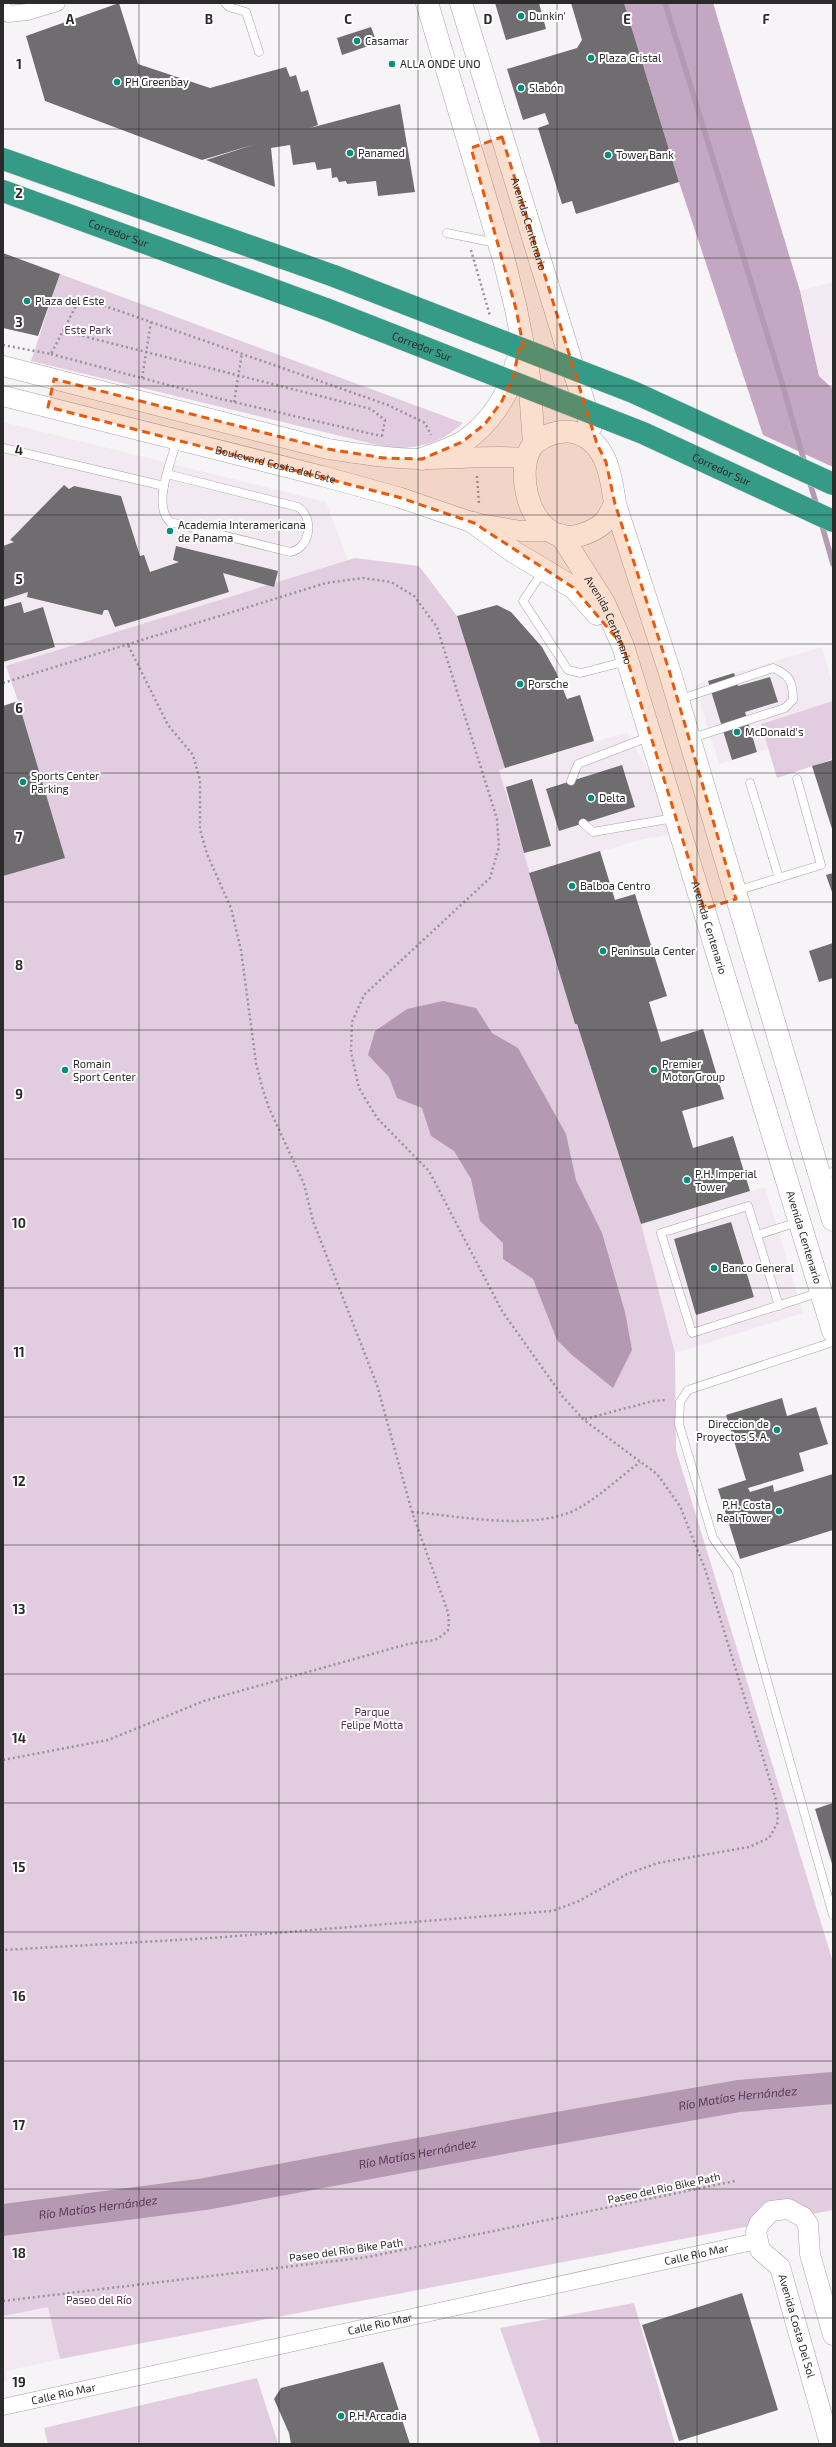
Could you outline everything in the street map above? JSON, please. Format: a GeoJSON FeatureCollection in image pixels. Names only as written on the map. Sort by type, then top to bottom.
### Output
{"type":"FeatureCollection","features":[{"type":"Feature","properties":{"kind":"highway"},"geometry":{"type":"LineString","coordinates":[[3,159],[334,276],[633,392],[833,484]]}},
{"type":"Feature","properties":{"kind":"highway","name":"Corredor Sur"},"geometry":{"type":"LineString","coordinates":[[3,191],[326,309],[643,432],[833,521]]}},
{"type":"Feature","properties":{"kind":"main road"},"geometry":{"type":"LineString","coordinates":[[427,3],[499,244],[518,317],[529,376],[530,451],[524,480],[529,503],[538,520],[555,533],[574,536],[592,531],[606,520],[615,504]]}},
{"type":"Feature","properties":{"kind":"main road","name":"Avenida Centenario"},"geometry":{"type":"LineString","coordinates":[[461,3],[597,444]]}},
{"type":"Feature","properties":{"kind":"main road"},"geometry":{"type":"LineString","coordinates":[[471,148],[502,137]]}},
{"type":"Feature","properties":{"kind":"main road"},"geometry":{"type":"LineString","coordinates":[[422,459],[462,442],[485,424],[502,401],[514,374],[518,353],[518,317]]}},
{"type":"Feature","properties":{"kind":"main road"},"geometry":{"type":"LineString","coordinates":[[530,451],[548,435],[566,431],[583,434],[597,444],[608,468],[615,504],[689,739],[735,896],[826,1174],[833,1220]]}},
{"type":"Feature","properties":{"kind":"main road"},"geometry":{"type":"LineString","coordinates":[[474,523],[514,552],[545,569],[574,588],[592,606],[626,654]]}},
{"type":"Feature","properties":{"kind":"main road","name":"Avenida Centenario"},"geometry":{"type":"LineString","coordinates":[[555,533],[604,603],[626,654],[833,1331]]}},
{"type":"Feature","properties":{"kind":"main road"},"geometry":{"type":"LineString","coordinates":[[664,776],[697,767]]}},
{"type":"Feature","properties":{"kind":"main road"},"geometry":{"type":"LineString","coordinates":[[704,909],[735,896]]}},
{"type":"Feature","properties":{"kind":"street"},"geometry":{"type":"LineString","coordinates":[[3,8],[8,14],[27,12],[57,3]]}},
{"type":"Feature","properties":{"kind":"street"},"geometry":{"type":"LineString","coordinates":[[3,366],[328,449],[384,458],[422,459],[494,455],[530,451]]}},
{"type":"Feature","properties":{"kind":"street"},"geometry":{"type":"LineString","coordinates":[[48,407],[54,379]]}},
{"type":"Feature","properties":{"kind":"street","name":"Boulevard Costa del Este"},"geometry":{"type":"LineString","coordinates":[[3,396],[322,476],[398,497],[474,523],[521,531],[555,533]]}},
{"type":"Feature","properties":{"kind":"street"},"geometry":{"type":"LineString","coordinates":[[322,476],[328,449]]}},
{"type":"Feature","properties":{"kind":"street"},"geometry":{"type":"LineString","coordinates":[[757,2241],[758,2224],[771,2211],[788,2209],[803,2217],[808,2224],[810,2254],[833,2335]]}},
{"type":"Feature","properties":{"kind":"street","name":"Calle Rio Mar"},"geometry":{"type":"LineString","coordinates":[[3,2407],[757,2241]]}},
{"type":"Feature","properties":{"kind":"street","name":"Avenida Costa Del Sol"},"geometry":{"type":"LineString","coordinates":[[757,2241],[766,2257],[780,2267],[830,2444]]}},
{"type":"Feature","properties":{"kind":"lane"},"geometry":{"type":"LineString","coordinates":[[225,3],[228,7],[246,7]]}},
{"type":"Feature","properties":{"kind":"lane"},"geometry":{"type":"LineString","coordinates":[[240,3],[246,7],[259,52]]}},
{"type":"Feature","properties":{"kind":"lane"},"geometry":{"type":"LineString","coordinates":[[447,233],[499,244]]}},
{"type":"Feature","properties":{"kind":"lane"},"geometry":{"type":"LineString","coordinates":[[167,474],[298,507],[302,510],[307,520],[306,541],[298,550],[290,552],[176,525],[165,518],[162,506],[164,486],[167,474],[177,440]]}},
{"type":"Feature","properties":{"kind":"lane"},"geometry":{"type":"LineString","coordinates":[[3,448],[164,486]]}},
{"type":"Feature","properties":{"kind":"lane"},"geometry":{"type":"LineString","coordinates":[[545,569],[523,601],[568,670],[582,673],[626,654]]}},
{"type":"Feature","properties":{"kind":"lane"},"geometry":{"type":"LineString","coordinates":[[677,700],[773,668],[785,673],[793,688],[793,700],[784,708],[689,739]]}},
{"type":"Feature","properties":{"kind":"lane"},"geometry":{"type":"LineString","coordinates":[[570,781],[578,764],[651,736]]}},
{"type":"Feature","properties":{"kind":"lane"},"geometry":{"type":"LineString","coordinates":[[735,896],[780,878],[821,865],[797,779]]}},
{"type":"Feature","properties":{"kind":"lane"},"geometry":{"type":"LineString","coordinates":[[750,782],[780,878]]}},
{"type":"Feature","properties":{"kind":"lane"},"geometry":{"type":"LineString","coordinates":[[583,823],[593,832],[676,817]]}},
{"type":"Feature","properties":{"kind":"lane"},"geometry":{"type":"LineString","coordinates":[[779,1306],[748,1206],[661,1233],[692,1333],[779,1306],[821,1292]]}},
{"type":"Feature","properties":{"kind":"lane"},"geometry":{"type":"LineString","coordinates":[[757,1235],[799,1221]]}},
{"type":"Feature","properties":{"kind":"lane"},"geometry":{"type":"LineString","coordinates":[[833,1342],[699,1385],[688,1390],[680,1402],[679,1424],[713,1538],[736,1570],[833,1915]]}},
{"type":"Feature","properties":{"kind":"path"},"geometry":{"type":"LineString","coordinates":[[467,237],[492,324]]}},
{"type":"Feature","properties":{"kind":"path"},"geometry":{"type":"LineString","coordinates":[[51,354],[79,300],[105,306],[388,405],[425,423],[431,435]]}},
{"type":"Feature","properties":{"kind":"path"},"geometry":{"type":"LineString","coordinates":[[142,378],[152,322]]}},
{"type":"Feature","properties":{"kind":"path"},"geometry":{"type":"LineString","coordinates":[[63,331],[371,409],[385,420],[382,436]]}},
{"type":"Feature","properties":{"kind":"path"},"geometry":{"type":"LineString","coordinates":[[3,345],[51,354],[234,402],[389,437]]}},
{"type":"Feature","properties":{"kind":"path"},"geometry":{"type":"LineString","coordinates":[[234,402],[242,353]]}},
{"type":"Feature","properties":{"kind":"path"},"geometry":{"type":"LineString","coordinates":[[424,437],[438,433]]}},
{"type":"Feature","properties":{"kind":"path"},"geometry":{"type":"LineString","coordinates":[[3,683],[326,582],[363,578],[391,582],[414,596],[437,627],[497,819],[499,847],[490,878],[364,995],[352,1022],[351,1052],[359,1088],[377,1118],[429,1171],[502,1311],[563,1397],[584,1420],[657,1474],[680,1506],[705,1569],[776,1800],[778,1822],[769,1838],[749,1847],[658,1863],[627,1874],[579,1901],[552,1911],[210,1938],[3,1950]]}},
{"type":"Feature","properties":{"kind":"path"},"geometry":{"type":"LineString","coordinates":[[3,1760],[108,1740],[204,1701],[408,1644],[435,1640],[448,1630],[449,1623],[448,1612],[412,1512],[377,1385],[313,1221],[304,1184],[269,1108],[262,1087],[256,1063],[241,950],[231,908],[207,854],[200,829],[200,780],[193,755],[168,725],[128,645]]}},
{"type":"Feature","properties":{"kind":"path"},"geometry":{"type":"LineString","coordinates":[[584,1420],[653,1401],[670,1400],[680,1402]]}},
{"type":"Feature","properties":{"kind":"path"},"geometry":{"type":"LineString","coordinates":[[412,1512],[526,1521],[556,1518],[579,1508],[640,1462]]}},
{"type":"Feature","properties":{"kind":"path","name":"Paseo del Rio Bike Path"},"geometry":{"type":"LineString","coordinates":[[3,2301],[368,2257],[735,2181]]}},
{"type":"Feature","properties":{"kind":"highlighted area"},"geometry":{"type":"Polygon","coordinates":[[[502,137],[597,444],[606,462],[615,504],[669,670],[736,899],[704,909],[623,646],[574,588],[474,523],[398,497],[48,407],[54,379],[328,449],[384,458],[422,459],[462,442],[485,424],[502,401],[514,374],[519,348],[524,350],[516,309],[471,148],[502,137]]]}},
{"type":"Feature","properties":{"kind":"shaded area"},"geometry":{"type":"Polygon","coordinates":[[[624,3],[713,3],[800,291],[819,376],[833,389],[833,467],[763,435],[679,182],[624,3]]]}},
{"type":"Feature","properties":{"kind":"shaded area"},"geometry":{"type":"Polygon","coordinates":[[[833,282],[833,384],[819,376],[800,291],[833,282]]]}},
{"type":"Feature","properties":{"kind":"shaded area","name":"Academia Interamericana de Panama"},"geometry":{"type":"Polygon","coordinates":[[[3,422],[326,502],[348,560],[3,667],[3,422]]]}},
{"type":"Feature","properties":{"kind":"shaded area"},"geometry":{"type":"Polygon","coordinates":[[[822,647],[833,687],[833,701],[762,724],[768,749],[719,764],[695,685],[822,647]]]}},
{"type":"Feature","properties":{"kind":"shaded area"},"geometry":{"type":"Polygon","coordinates":[[[627,732],[653,779],[671,835],[643,839],[529,873],[499,770],[627,732]]]}},
{"type":"Feature","properties":{"kind":"shaded area"},"geometry":{"type":"Polygon","coordinates":[[[443,1001],[476,1008],[492,1033],[518,1048],[566,1134],[576,1180],[602,1233],[625,1312],[632,1350],[613,1388],[572,1355],[557,1340],[533,1279],[503,1259],[503,1243],[480,1221],[471,1179],[454,1151],[431,1136],[422,1108],[397,1098],[389,1077],[368,1055],[375,1031],[407,1009],[443,1001]]]}},
{"type":"Feature","properties":{"kind":"shaded area"},"geometry":{"type":"Polygon","coordinates":[[[765,1187],[803,1313],[675,1353],[641,1224],[765,1187]]]}},
{"type":"Feature","properties":{"kind":"shaded area"},"geometry":{"type":"Polygon","coordinates":[[[48,2306],[60,2359],[6,2371],[7,2381],[3,2381],[3,2316],[48,2306]]]}},
{"type":"Feature","properties":{"kind":"green space","name":"Este Park"},"geometry":{"type":"Polygon","coordinates":[[[60,274],[463,423],[439,440],[414,447],[394,449],[31,361],[60,274]]]}},
{"type":"Feature","properties":{"kind":"green space","name":"Parque Felipe Motta"},"geometry":{"type":"Polygon","coordinates":[[[355,558],[419,566],[457,616],[505,768],[499,770],[575,1024],[577,1024],[641,1224],[675,1353],[676,1450],[833,1962],[833,2210],[60,2359],[48,2307],[3,2316],[3,706],[18,701],[6,666],[355,558]]]}},
{"type":"Feature","properties":{"kind":"green space"},"geometry":{"type":"Polygon","coordinates":[[[833,701],[833,759],[777,778],[761,724],[833,701]]]}},
{"type":"Feature","properties":{"kind":"green space"},"geometry":{"type":"Polygon","coordinates":[[[634,2303],[675,2444],[541,2444],[500,2328],[634,2303]]]}},
{"type":"Feature","properties":{"kind":"green space"},"geometry":{"type":"Polygon","coordinates":[[[257,2378],[278,2444],[48,2444],[44,2428],[257,2378]]]}},
{"type":"Feature","properties":{"kind":"building","name":"PH Greenbay"},"geometry":{"type":"Polygon","coordinates":[[[119,3],[138,64],[210,88],[286,67],[290,77],[296,75],[301,92],[308,90],[318,125],[310,128],[400,104],[415,192],[378,196],[376,181],[347,184],[346,181],[339,182],[337,177],[332,178],[331,168],[317,170],[315,162],[293,165],[290,145],[271,148],[275,187],[206,160],[256,144],[202,160],[45,101],[26,36],[119,3]]]}},
{"type":"Feature","properties":{"kind":"building","name":"Dunkin'"},"geometry":{"type":"Polygon","coordinates":[[[495,3],[539,3],[546,29],[506,40],[495,3]]]}},
{"type":"Feature","properties":{"kind":"building"},"geometry":{"type":"Polygon","coordinates":[[[571,3],[624,3],[679,182],[576,214],[572,201],[562,204],[538,128],[549,124],[545,113],[523,120],[507,69],[577,48],[582,40],[571,3]]]}},
{"type":"Feature","properties":{"kind":"building","name":"Casamar"},"geometry":{"type":"Polygon","coordinates":[[[371,27],[377,43],[342,55],[337,38],[371,27]]]}},
{"type":"Feature","properties":{"kind":"building","name":"Plaza del Este"},"geometry":{"type":"Polygon","coordinates":[[[3,253],[60,274],[38,336],[3,328],[3,253]]]}},
{"type":"Feature","properties":{"kind":"building"},"geometry":{"type":"Polygon","coordinates":[[[64,485],[69,489],[74,486],[121,496],[140,556],[144,555],[150,572],[179,562],[173,560],[176,546],[278,571],[274,587],[223,573],[229,592],[115,627],[108,610],[104,610],[102,615],[27,597],[28,592],[3,600],[3,546],[14,542],[10,540],[64,485]]]}},
{"type":"Feature","properties":{"kind":"building"},"geometry":{"type":"Polygon","coordinates":[[[21,602],[24,613],[43,607],[55,647],[3,662],[3,607],[21,602]]]}},
{"type":"Feature","properties":{"kind":"building","name":"Porsche"},"geometry":{"type":"Polygon","coordinates":[[[497,605],[511,612],[542,647],[556,672],[567,699],[580,695],[594,741],[505,768],[457,616],[497,605]]]}},
{"type":"Feature","properties":{"kind":"building","name":"McDonald's"},"geometry":{"type":"Polygon","coordinates":[[[734,673],[738,686],[770,677],[778,702],[745,712],[757,752],[732,760],[708,681],[734,673]]]}},
{"type":"Feature","properties":{"kind":"building","name":"Sports Center Parking"},"geometry":{"type":"Polygon","coordinates":[[[18,701],[65,858],[3,876],[3,706],[18,701]]]}},
{"type":"Feature","properties":{"kind":"building"},"geometry":{"type":"Polygon","coordinates":[[[833,760],[833,832],[812,766],[833,760]]]}},
{"type":"Feature","properties":{"kind":"building","name":"Delta"},"geometry":{"type":"Polygon","coordinates":[[[622,765],[635,807],[559,831],[546,789],[622,765]]]}},
{"type":"Feature","properties":{"kind":"building"},"geometry":{"type":"Polygon","coordinates":[[[532,779],[551,846],[524,853],[506,787],[532,779]]]}},
{"type":"Feature","properties":{"kind":"building"},"geometry":{"type":"Polygon","coordinates":[[[600,851],[615,900],[635,894],[667,996],[649,1002],[661,1042],[703,1029],[724,1099],[682,1111],[693,1148],[733,1136],[750,1191],[641,1224],[577,1024],[575,1024],[529,873],[600,851]]]}},
{"type":"Feature","properties":{"kind":"building"},"geometry":{"type":"Polygon","coordinates":[[[833,873],[833,895],[826,875],[833,873]]]}},
{"type":"Feature","properties":{"kind":"building"},"geometry":{"type":"Polygon","coordinates":[[[833,943],[833,978],[819,982],[809,951],[833,943]]]}},
{"type":"Feature","properties":{"kind":"building","name":"Banco General"},"geometry":{"type":"Polygon","coordinates":[[[731,1222],[754,1297],[696,1315],[674,1239],[731,1222]]]}},
{"type":"Feature","properties":{"kind":"building"},"geometry":{"type":"Polygon","coordinates":[[[782,1398],[787,1416],[816,1407],[828,1444],[799,1453],[804,1471],[748,1488],[750,1492],[773,1485],[774,1492],[833,1474],[833,1530],[740,1559],[718,1489],[746,1480],[726,1415],[782,1398]]]}},
{"type":"Feature","properties":{"kind":"building"},"geometry":{"type":"Polygon","coordinates":[[[833,1803],[833,1867],[815,1809],[833,1803]]]}},
{"type":"Feature","properties":{"kind":"building"},"geometry":{"type":"Polygon","coordinates":[[[742,2293],[778,2410],[679,2441],[642,2325],[742,2293]]]}},
{"type":"Feature","properties":{"kind":"building","name":"P.H. Arcadia"},"geometry":{"type":"Polygon","coordinates":[[[383,2362],[410,2444],[291,2444],[289,2433],[274,2399],[281,2388],[383,2362]]]}},
{"type":"Feature","properties":{"kind":"waterway"},"geometry":{"type":"LineString","coordinates":[[665,3],[780,376],[805,464]]}},
{"type":"Feature","properties":{"kind":"waterway"},"geometry":{"type":"LineString","coordinates":[[809,480],[817,506]]}},
{"type":"Feature","properties":{"kind":"waterway"},"geometry":{"type":"LineString","coordinates":[[821,522],[833,564]]}},
{"type":"Feature","properties":{"kind":"waterway","name":"Río Matías Hernández"},"geometry":{"type":"LineString","coordinates":[[3,2220],[205,2194],[535,2132],[739,2096],[833,2088]]}},
{"type":"Feature","properties":{"kind":"place","name":"Dunkin'"},"geometry":{"type":"Point","coordinates":[521,16]}},
{"type":"Feature","properties":{"kind":"place","name":"Casamar"},"geometry":{"type":"Point","coordinates":[357,41]}},
{"type":"Feature","properties":{"kind":"place","name":"Plaza Cristal"},"geometry":{"type":"Point","coordinates":[591,58]}},
{"type":"Feature","properties":{"kind":"place","name":"ALLA ONDE UNO"},"geometry":{"type":"Point","coordinates":[392,64]}},
{"type":"Feature","properties":{"kind":"place","name":"PH Greenbay"},"geometry":{"type":"Point","coordinates":[117,82]}},
{"type":"Feature","properties":{"kind":"place","name":"Slabón"},"geometry":{"type":"Point","coordinates":[521,88]}},
{"type":"Feature","properties":{"kind":"place","name":"Panamed"},"geometry":{"type":"Point","coordinates":[350,153]}},
{"type":"Feature","properties":{"kind":"place","name":"Tower Bank"},"geometry":{"type":"Point","coordinates":[608,155]}},
{"type":"Feature","properties":{"kind":"place","name":"Plaza del Este"},"geometry":{"type":"Point","coordinates":[27,301]}},
{"type":"Feature","properties":{"kind":"place","name":"Academia Interamericana de Panama"},"geometry":{"type":"Point","coordinates":[170,531]}},
{"type":"Feature","properties":{"kind":"place","name":"Porsche"},"geometry":{"type":"Point","coordinates":[520,684]}},
{"type":"Feature","properties":{"kind":"place","name":"McDonald's"},"geometry":{"type":"Point","coordinates":[737,732]}},
{"type":"Feature","properties":{"kind":"place","name":"Sports Center Parking"},"geometry":{"type":"Point","coordinates":[23,782]}},
{"type":"Feature","properties":{"kind":"place","name":"Delta"},"geometry":{"type":"Point","coordinates":[591,798]}},
{"type":"Feature","properties":{"kind":"place","name":"Balboa Centro"},"geometry":{"type":"Point","coordinates":[572,886]}},
{"type":"Feature","properties":{"kind":"place","name":"Peninsula Center"},"geometry":{"type":"Point","coordinates":[603,951]}},
{"type":"Feature","properties":{"kind":"place","name":"Romain Sport Center"},"geometry":{"type":"Point","coordinates":[65,1070]}},
{"type":"Feature","properties":{"kind":"place","name":"Premier Motor Group"},"geometry":{"type":"Point","coordinates":[654,1070]}},
{"type":"Feature","properties":{"kind":"place","name":"P.H. Imperial Tower"},"geometry":{"type":"Point","coordinates":[687,1180]}},
{"type":"Feature","properties":{"kind":"place","name":"Banco General"},"geometry":{"type":"Point","coordinates":[714,1268]}},
{"type":"Feature","properties":{"kind":"place","name":"Direccion de Proyectos S. A."},"geometry":{"type":"Point","coordinates":[777,1430]}},
{"type":"Feature","properties":{"kind":"place","name":"P.H. Costa Real Tower"},"geometry":{"type":"Point","coordinates":[779,1511]}},
{"type":"Feature","properties":{"kind":"place","name":"P.H. Arcadia"},"geometry":{"type":"Point","coordinates":[341,2416]}},
{"type":"Feature","properties":{"kind":"park label","name":"Paseo del Río"},"geometry":{"type":"Point","coordinates":[99,2300]}}]}
